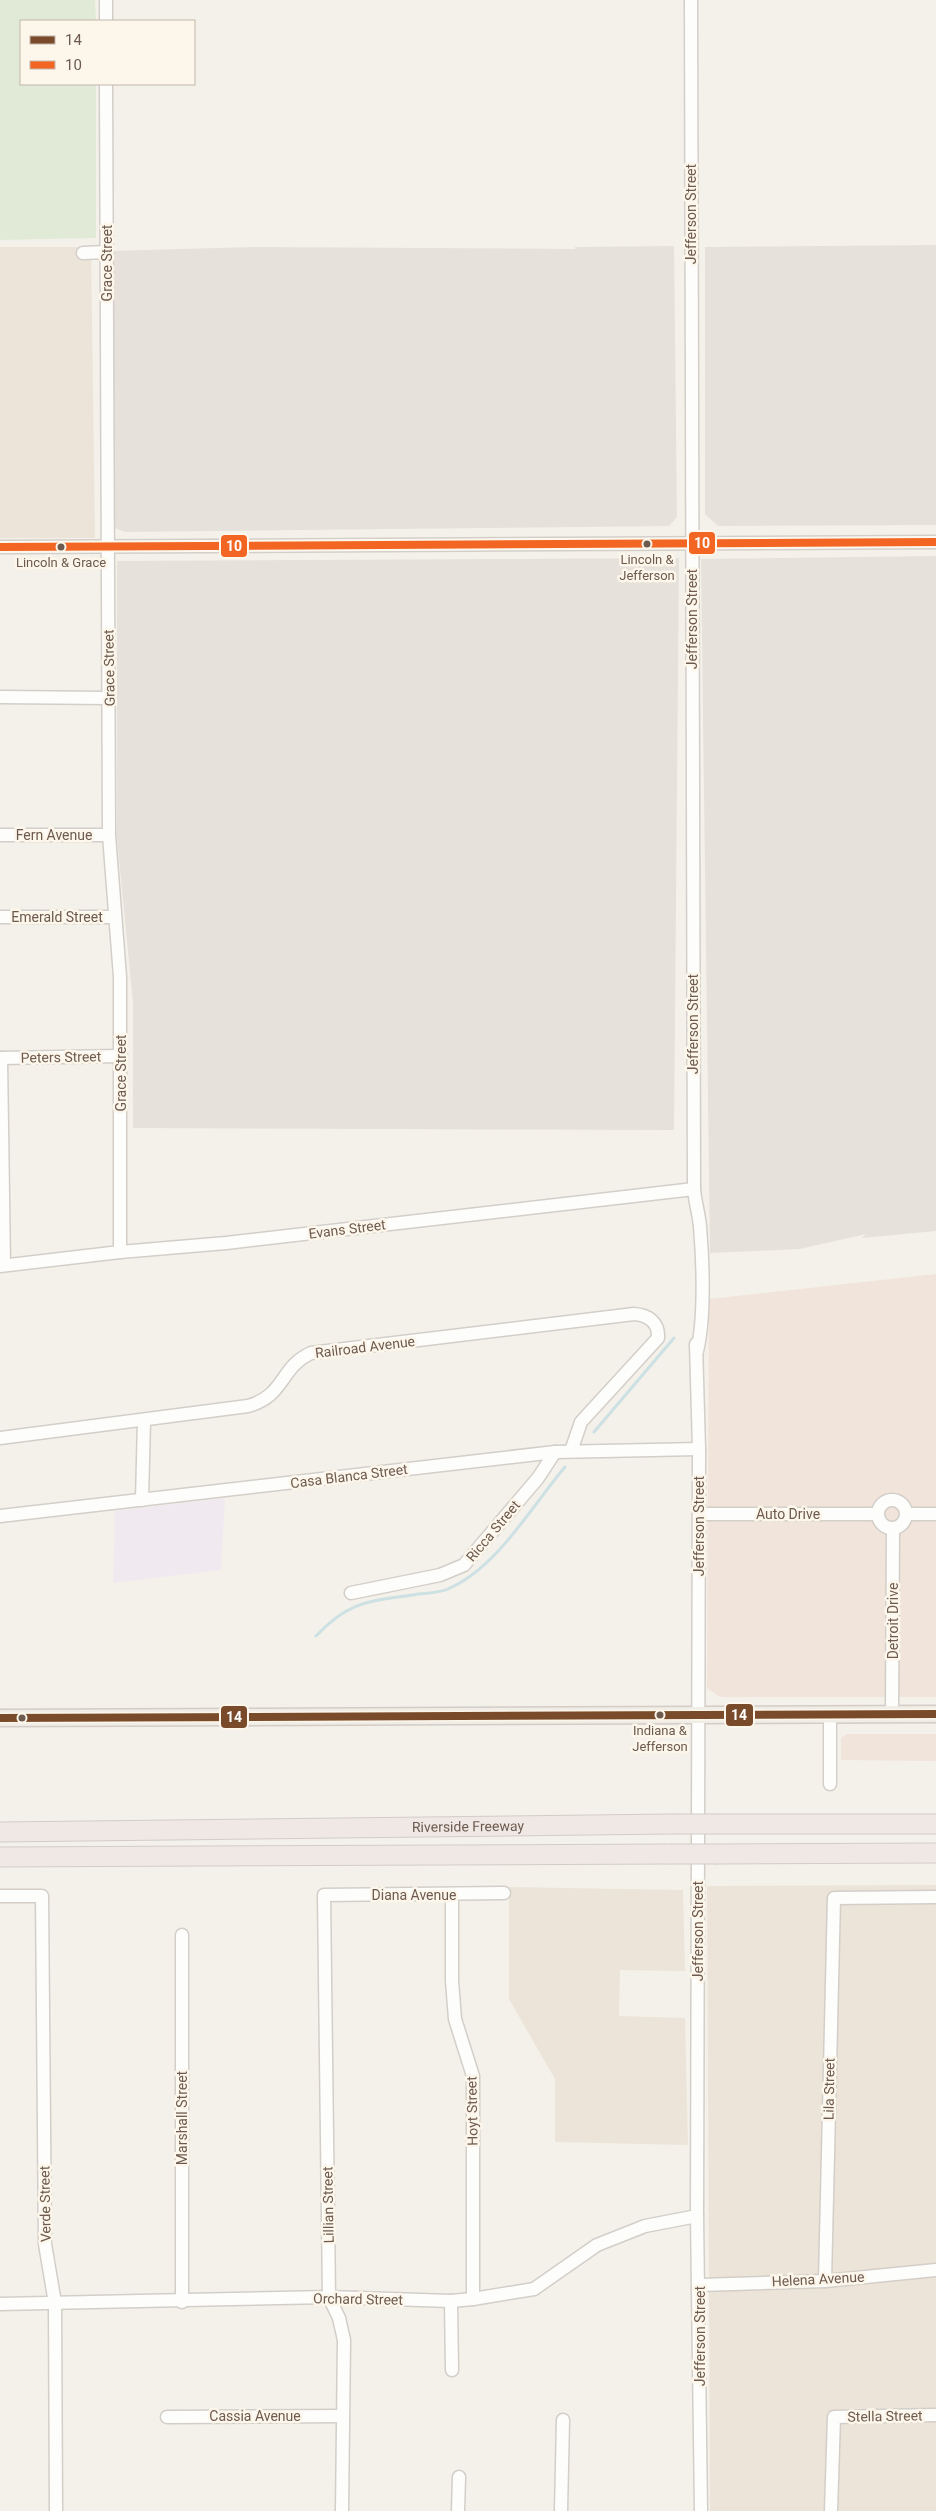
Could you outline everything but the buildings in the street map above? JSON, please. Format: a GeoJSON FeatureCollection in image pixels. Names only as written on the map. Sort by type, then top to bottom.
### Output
{"type":"FeatureCollection","features":[{"type":"Feature","properties":{"kind":"highway","name":"Riverside Freeway"},"geometry":{"type":"LineString","coordinates":[[5,1831],[671,1824],[936,1824]]}},
{"type":"Feature","properties":{"kind":"highway","name":"Riverside Freeway"},"geometry":{"type":"LineString","coordinates":[[0,1857],[936,1853]]}},
{"type":"Feature","properties":{"kind":"main road"},"geometry":{"type":"LineString","coordinates":[[0,1718],[936,1714]]}},
{"type":"Feature","properties":{"kind":"street"},"geometry":{"type":"LineString","coordinates":[[106,0],[106,20]]}},
{"type":"Feature","properties":{"kind":"street","name":"Jefferson Street"},"geometry":{"type":"LineString","coordinates":[[691,0],[694,1189],[700,1225],[701,1277],[701,1335],[697,1351],[699,1449],[697,2216],[700,2285],[701,2511]]}},
{"type":"Feature","properties":{"kind":"street","name":"Grace Street"},"geometry":{"type":"LineString","coordinates":[[106,85],[109,835],[120,977],[120,1252]]}},
{"type":"Feature","properties":{"kind":"street"},"geometry":{"type":"LineString","coordinates":[[83,252],[107,252]]}},
{"type":"Feature","properties":{"kind":"street"},"geometry":{"type":"LineString","coordinates":[[0,548],[936,542]]}},
{"type":"Feature","properties":{"kind":"street"},"geometry":{"type":"LineString","coordinates":[[0,697],[109,698]]}},
{"type":"Feature","properties":{"kind":"street","name":"Fern Avenue"},"geometry":{"type":"LineString","coordinates":[[0,835],[109,835]]}},
{"type":"Feature","properties":{"kind":"street","name":"Emerald Street"},"geometry":{"type":"LineString","coordinates":[[0,917],[115,917]]}},
{"type":"Feature","properties":{"kind":"street","name":"Peters Street"},"geometry":{"type":"LineString","coordinates":[[1,1058],[121,1056]]}},
{"type":"Feature","properties":{"kind":"street"},"geometry":{"type":"LineString","coordinates":[[1,1058],[2,1266]]}},
{"type":"Feature","properties":{"kind":"street","name":"Evans Street"},"geometry":{"type":"LineString","coordinates":[[2,1266],[120,1252],[226,1243],[694,1189]]}},
{"type":"Feature","properties":{"kind":"street","name":"Railroad Avenue"},"geometry":{"type":"LineString","coordinates":[[0,1438],[248,1406],[262,1402],[280,1385],[292,1366],[311,1353],[634,1314],[645,1315],[656,1325],[658,1338],[581,1422],[571,1451]]}},
{"type":"Feature","properties":{"kind":"street"},"geometry":{"type":"LineString","coordinates":[[142,1500],[144,1420]]}},
{"type":"Feature","properties":{"kind":"street","name":"Casa Blanca Street"},"geometry":{"type":"LineString","coordinates":[[0,1516],[555,1452],[699,1449]]}},
{"type":"Feature","properties":{"kind":"street","name":"Ricca Street"},"geometry":{"type":"LineString","coordinates":[[351,1593],[440,1575],[464,1565],[538,1478],[555,1452]]}},
{"type":"Feature","properties":{"kind":"street"},"geometry":{"type":"LineString","coordinates":[[892,1500],[903,1506],[906,1514],[901,1525],[894,1528],[884,1526],[878,1514],[883,1503],[892,1500]]}},
{"type":"Feature","properties":{"kind":"street","name":"Auto Drive"},"geometry":{"type":"LineString","coordinates":[[699,1514],[878,1514]]}},
{"type":"Feature","properties":{"kind":"street"},"geometry":{"type":"LineString","coordinates":[[906,1514],[936,1514]]}},
{"type":"Feature","properties":{"kind":"street","name":"Detroit Drive"},"geometry":{"type":"LineString","coordinates":[[892,1714],[894,1528]]}},
{"type":"Feature","properties":{"kind":"street"},"geometry":{"type":"LineString","coordinates":[[830,1714],[830,1784]]}},
{"type":"Feature","properties":{"kind":"street","name":"Diana Avenue"},"geometry":{"type":"LineString","coordinates":[[324,1895],[504,1893]]}},
{"type":"Feature","properties":{"kind":"street","name":"Lillian Street"},"geometry":{"type":"LineString","coordinates":[[324,1895],[329,2297],[339,2318],[344,2340],[342,2511]]}},
{"type":"Feature","properties":{"kind":"street","name":"Hoyt Street"},"geometry":{"type":"LineString","coordinates":[[452,1895],[452,1981],[455,2020],[474,2076],[473,2299]]}},
{"type":"Feature","properties":{"kind":"street","name":"Verde Street"},"geometry":{"type":"LineString","coordinates":[[0,1896],[42,1896],[45,2244],[55,2303],[56,2511]]}},
{"type":"Feature","properties":{"kind":"street","name":"Lila Street"},"geometry":{"type":"LineString","coordinates":[[825,2281],[834,1898],[936,1897]]}},
{"type":"Feature","properties":{"kind":"street","name":"Marshall Street"},"geometry":{"type":"LineString","coordinates":[[182,1935],[182,2302]]}},
{"type":"Feature","properties":{"kind":"street","name":"Orchard Street"},"geometry":{"type":"LineString","coordinates":[[0,2304],[182,2302],[329,2297],[451,2301],[473,2299],[534,2289],[597,2245],[645,2226],[697,2216]]}},
{"type":"Feature","properties":{"kind":"street","name":"Helena Avenue"},"geometry":{"type":"LineString","coordinates":[[700,2285],[825,2281],[936,2270]]}},
{"type":"Feature","properties":{"kind":"street"},"geometry":{"type":"LineString","coordinates":[[451,2301],[452,2370]]}},
{"type":"Feature","properties":{"kind":"street","name":"Stella Street"},"geometry":{"type":"LineString","coordinates":[[831,2511],[834,2417],[936,2415]]}},
{"type":"Feature","properties":{"kind":"street","name":"Cassia Avenue"},"geometry":{"type":"LineString","coordinates":[[167,2416],[342,2416]]}},
{"type":"Feature","properties":{"kind":"street"},"geometry":{"type":"LineString","coordinates":[[561,2511],[564,2420]]}},
{"type":"Feature","properties":{"kind":"street"},"geometry":{"type":"LineString","coordinates":[[458,2511],[459,2476]]}},
{"type":"Feature","properties":{"kind":"shaded area"},"geometry":{"type":"Polygon","coordinates":[[[936,245],[936,525],[718,526],[705,514],[705,247],[936,245]]]}},
{"type":"Feature","properties":{"kind":"shaded area"},"geometry":{"type":"Polygon","coordinates":[[[674,246],[677,517],[669,526],[125,532],[115,528],[111,251],[254,247],[575,249],[575,247],[674,246]]]}},
{"type":"Feature","properties":{"kind":"shaded area"},"geometry":{"type":"Polygon","coordinates":[[[0,247],[91,247],[95,538],[0,538],[0,247]]]}},
{"type":"Feature","properties":{"kind":"shaded area"},"geometry":{"type":"Polygon","coordinates":[[[936,556],[936,1231],[862,1238],[866,1234],[800,1249],[710,1253],[701,559],[936,556]]]}},
{"type":"Feature","properties":{"kind":"shaded area"},"geometry":{"type":"Polygon","coordinates":[[[679,558],[674,1130],[133,1128],[133,1003],[117,838],[117,561],[679,558]]]}},
{"type":"Feature","properties":{"kind":"shaded area"},"geometry":{"type":"Polygon","coordinates":[[[936,1274],[936,1697],[720,1697],[707,1688],[709,1299],[936,1274]]]}},
{"type":"Feature","properties":{"kind":"shaded area"},"geometry":{"type":"Polygon","coordinates":[[[225,1498],[221,1570],[113,1583],[115,1511],[225,1498]]]}},
{"type":"Feature","properties":{"kind":"shaded area"},"geometry":{"type":"Polygon","coordinates":[[[847,1734],[936,1734],[936,1761],[841,1760],[841,1738],[847,1734]]]}},
{"type":"Feature","properties":{"kind":"shaded area"},"geometry":{"type":"Polygon","coordinates":[[[936,1885],[936,2511],[710,2511],[707,1886],[936,1885]]]}},
{"type":"Feature","properties":{"kind":"shaded area"},"geometry":{"type":"Polygon","coordinates":[[[509,1887],[683,1890],[685,1971],[620,1970],[619,2016],[685,2018],[688,2145],[555,2142],[555,2079],[509,1999],[509,1887]]]}},
{"type":"Feature","properties":{"kind":"green space"},"geometry":{"type":"Polygon","coordinates":[[[0,0],[95,0],[96,20],[20,20],[20,85],[96,85],[96,238],[0,240],[0,0]]]}},
{"type":"Feature","properties":{"kind":"waterway"},"geometry":{"type":"LineString","coordinates":[[594,1432],[674,1338]]}},
{"type":"Feature","properties":{"kind":"waterway"},"geometry":{"type":"LineString","coordinates":[[316,1636],[340,1615],[362,1604],[433,1593],[448,1589],[466,1579],[498,1552],[565,1467]]}},
{"type":"Feature","properties":{"kind":"transit line","name":"10"},"geometry":{"type":"LineString","coordinates":[[0,547],[936,542]]}},
{"type":"Feature","properties":{"kind":"transit line","name":"14"},"geometry":{"type":"LineString","coordinates":[[0,1718],[936,1714]]}},
{"type":"Feature","properties":{"kind":"place","name":"Lincoln & Jefferson"},"geometry":{"type":"Point","coordinates":[647,544]}},
{"type":"Feature","properties":{"kind":"place","name":"Lincoln & Grace"},"geometry":{"type":"Point","coordinates":[61,547]}},
{"type":"Feature","properties":{"kind":"place","name":"Indiana & Jefferson"},"geometry":{"type":"Point","coordinates":[660,1715]}}]}
